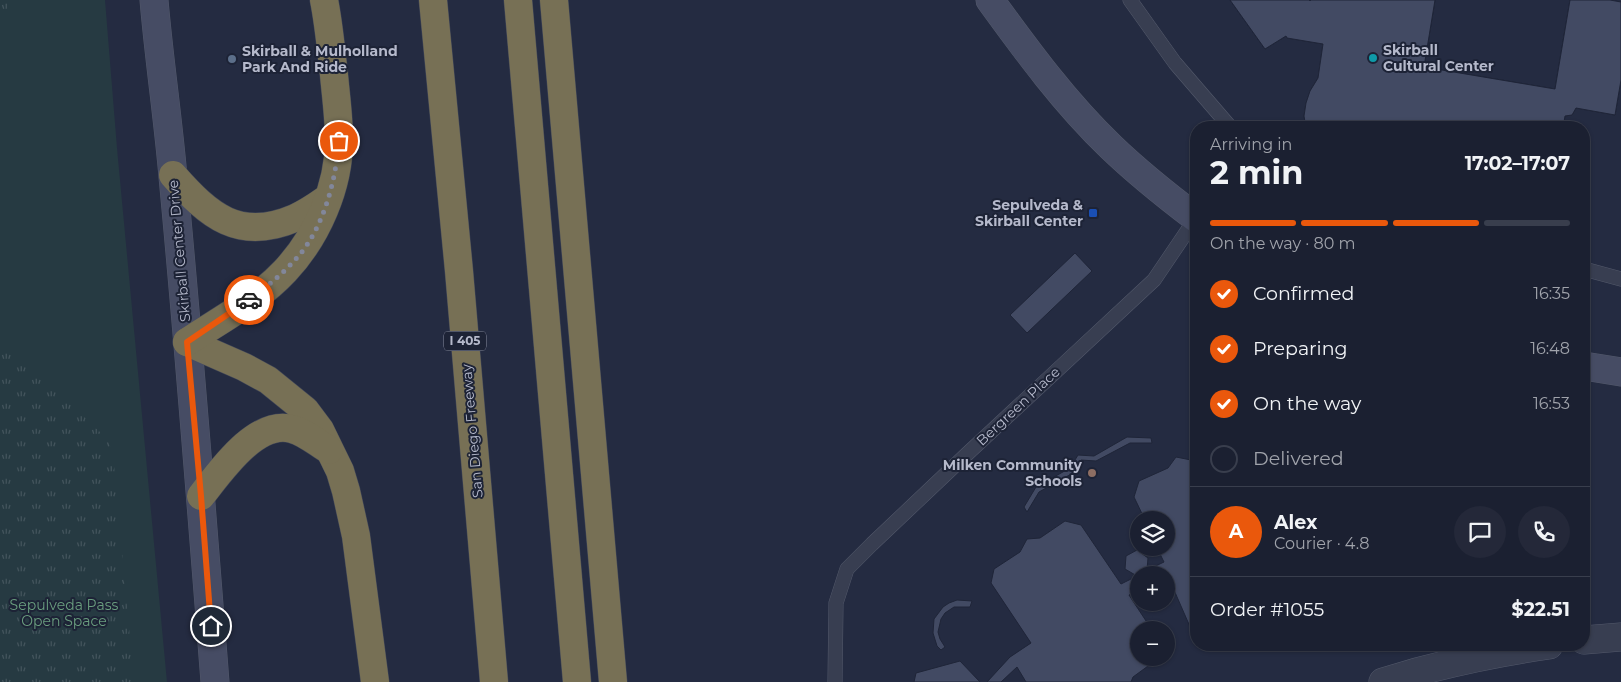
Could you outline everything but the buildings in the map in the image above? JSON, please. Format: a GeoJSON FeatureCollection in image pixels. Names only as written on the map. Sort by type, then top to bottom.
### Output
{"type":"FeatureCollection","features":[{"type":"Feature","properties":{"kind":"highway"},"geometry":{"type":"LineString","coordinates":[[187,342],[241,307],[284,272],[302,252],[315,229],[328,198],[336,169],[339,141],[336,91],[324,0]]}},
{"type":"Feature","properties":{"kind":"highway","name":"San Diego Freeway"},"geometry":{"type":"LineString","coordinates":[[433,0],[494,682]]}},
{"type":"Feature","properties":{"kind":"highway"},"geometry":{"type":"LineString","coordinates":[[518,0],[577,682]]}},
{"type":"Feature","properties":{"kind":"highway"},"geometry":{"type":"LineString","coordinates":[[554,0],[613,682]]}},
{"type":"Feature","properties":{"kind":"highway"},"geometry":{"type":"LineString","coordinates":[[173,175],[191,196],[210,213],[245,227],[269,227],[296,218],[328,198]]}},
{"type":"Feature","properties":{"kind":"highway"},"geometry":{"type":"LineString","coordinates":[[187,342],[268,380],[305,410],[320,430],[340,471],[356,536],[375,682]]}},
{"type":"Feature","properties":{"kind":"highway"},"geometry":{"type":"LineString","coordinates":[[201,496],[222,468],[238,452],[252,440],[270,430],[292,428],[330,451]]}},
{"type":"Feature","properties":{"kind":"main road","name":"Skirball Center Drive"},"geometry":{"type":"LineString","coordinates":[[154,0],[173,175],[215,682]]}},
{"type":"Feature","properties":{"kind":"main road"},"geometry":{"type":"LineString","coordinates":[[990,0],[1064,97],[1110,147],[1153,186],[1190,214]]}},
{"type":"Feature","properties":{"kind":"main road"},"geometry":{"type":"LineString","coordinates":[[1590,367],[1621,372]]}},
{"type":"Feature","properties":{"kind":"street"},"geometry":{"type":"LineString","coordinates":[[1590,640],[1621,637]]}},
{"type":"Feature","properties":{"kind":"street"},"geometry":{"type":"LineString","coordinates":[[1383,682],[1476,657],[1512,651]]}},
{"type":"Feature","properties":{"kind":"lane"},"geometry":{"type":"LineString","coordinates":[[1130,0],[1175,63],[1225,121]]}},
{"type":"Feature","properties":{"kind":"lane","name":"Bergreen Place"},"geometry":{"type":"LineString","coordinates":[[835,682],[836,603],[847,569],[1154,280],[1190,227]]}},
{"type":"Feature","properties":{"kind":"lane"},"geometry":{"type":"LineString","coordinates":[[1590,271],[1621,279]]}},
{"type":"Feature","properties":{"kind":"green space"},"geometry":{"type":"Polygon","coordinates":[[[0,0],[105,0],[167,682],[0,682],[0,0]]]}},
{"type":"Feature","properties":{"kind":"green space"},"geometry":{"type":"Polygon","coordinates":[[[0,0],[11,0],[0,24],[0,0]]]}},
{"type":"Feature","properties":{"kind":"green space","name":"Sepulveda Pass Open Space"},"geometry":{"type":"Polygon","coordinates":[[[0,334],[108,440],[113,454],[134,682],[0,682],[0,334]]]}},
{"type":"Feature","properties":{"kind":"way so far"},"geometry":{"type":"LineString","coordinates":[[249,300],[284,272],[302,252],[315,229],[328,198],[336,169],[339,141]]}},
{"type":"Feature","properties":{"kind":"place","name":"Skirball Cultural Center"},"geometry":{"type":"Point","coordinates":[1373,58]}},
{"type":"Feature","properties":{"kind":"place","name":"Skirball & Mulholland Park And Ride"},"geometry":{"type":"Point","coordinates":[232,59]}},
{"type":"Feature","properties":{"kind":"place","name":"Sepulveda & Skirball Center"},"geometry":{"type":"Point","coordinates":[1093,213]}},
{"type":"Feature","properties":{"kind":"place","name":"Milken Community Schools"},"geometry":{"type":"Point","coordinates":[1092,473]}},
{"type":"Feature","properties":{"kind":"route"},"geometry":{"type":"LineString","coordinates":[[211,626],[187,342],[249,300]]}}]}
